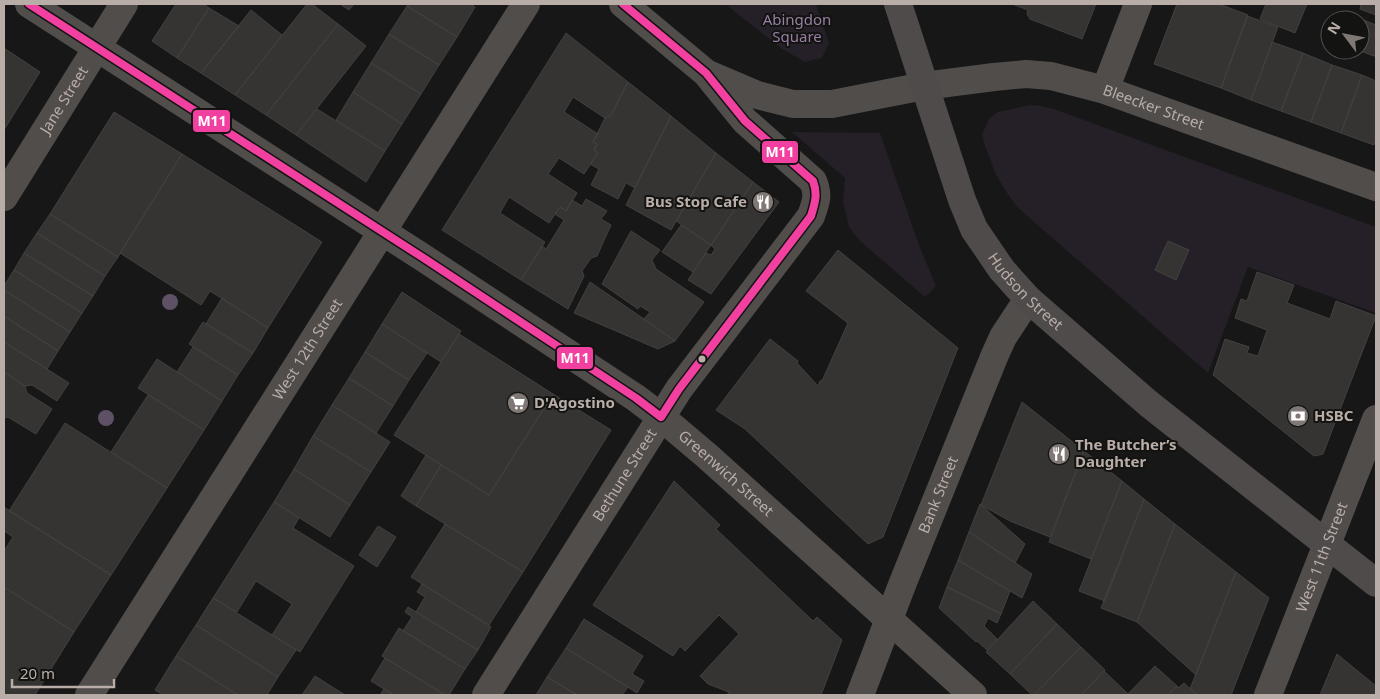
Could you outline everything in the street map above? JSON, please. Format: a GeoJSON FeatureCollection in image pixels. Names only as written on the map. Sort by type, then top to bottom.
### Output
{"type":"FeatureCollection","features":[{"type":"Feature","properties":{"kind":"main road","name":"Hudson Street"},"geometry":{"type":"LineString","coordinates":[[898,4],[962,200],[974,229],[1002,270],[1028,299],[1149,404],[1376,583]]}},
{"type":"Feature","properties":{"kind":"street","name":"Greenwich Street"},"geometry":{"type":"LineString","coordinates":[[29,4],[382,232],[636,398],[662,417],[973,695]]}},
{"type":"Feature","properties":{"kind":"street","name":"Jane Street"},"geometry":{"type":"LineString","coordinates":[[4,197],[124,4]]}},
{"type":"Feature","properties":{"kind":"street","name":"West 12th Street"},"geometry":{"type":"LineString","coordinates":[[89,695],[526,4]]}},
{"type":"Feature","properties":{"kind":"street"},"geometry":{"type":"LineString","coordinates":[[623,4],[706,73],[757,95],[793,104],[832,104],[924,86]]}},
{"type":"Feature","properties":{"kind":"street"},"geometry":{"type":"LineString","coordinates":[[1105,90],[1138,4]]}},
{"type":"Feature","properties":{"kind":"street","name":"Bethune Street"},"geometry":{"type":"LineString","coordinates":[[486,695],[679,389],[811,216],[817,199],[813,181],[745,121],[706,73]]}},
{"type":"Feature","properties":{"kind":"street","name":"Bleecker Street"},"geometry":{"type":"LineString","coordinates":[[924,86],[1026,74],[1051,76],[1105,90],[1376,187]]}},
{"type":"Feature","properties":{"kind":"street","name":"Bank Street"},"geometry":{"type":"LineString","coordinates":[[860,695],[994,357],[1003,336],[1028,299]]}},
{"type":"Feature","properties":{"kind":"street","name":"West 11th Street"},"geometry":{"type":"LineString","coordinates":[[1268,695],[1376,419]]}},
{"type":"Feature","properties":{"kind":"green space","name":"Abingdon Square"},"geometry":{"type":"Polygon","coordinates":[[[725,4],[816,4],[829,43],[822,58],[805,62],[782,49],[725,4]]]}},
{"type":"Feature","properties":{"kind":"green space"},"geometry":{"type":"Polygon","coordinates":[[[1030,105],[1054,109],[1376,227],[1376,313],[1248,267],[1208,373],[1018,208],[1007,193],[996,175],[982,134],[990,118],[998,112],[1030,105]]]}},
{"type":"Feature","properties":{"kind":"green space"},"geometry":{"type":"Polygon","coordinates":[[[792,132],[880,133],[919,245],[936,286],[925,297],[859,240],[849,227],[843,202],[845,178],[792,132]]]}},
{"type":"Feature","properties":{"kind":"building"},"geometry":{"type":"Polygon","coordinates":[[[176,4],[205,4],[209,8],[177,58],[152,41],[176,4]]]}},
{"type":"Feature","properties":{"kind":"building"},"geometry":{"type":"Polygon","coordinates":[[[307,4],[312,4],[338,24],[266,115],[235,95],[307,4]]]}},
{"type":"Feature","properties":{"kind":"building"},"geometry":{"type":"Polygon","coordinates":[[[340,4],[354,4],[349,10],[340,4]]]}},
{"type":"Feature","properties":{"kind":"building"},"geometry":{"type":"Polygon","coordinates":[[[409,4],[470,4],[475,7],[457,37],[407,6],[409,4]]]}},
{"type":"Feature","properties":{"kind":"building"},"geometry":{"type":"Polygon","coordinates":[[[1012,4],[1096,4],[1082,39],[1030,19],[1027,14],[1028,10],[1012,4]]]}},
{"type":"Feature","properties":{"kind":"building"},"geometry":{"type":"Polygon","coordinates":[[[1177,4],[1219,4],[1248,15],[1221,88],[1154,64],[1177,4]]]}},
{"type":"Feature","properties":{"kind":"building"},"geometry":{"type":"Polygon","coordinates":[[[1266,4],[1307,4],[1295,33],[1260,19],[1266,4]]]}},
{"type":"Feature","properties":{"kind":"building"},"geometry":{"type":"Polygon","coordinates":[[[1361,4],[1376,4],[1376,15],[1370,13],[1370,10],[1360,9],[1361,4]]]}},
{"type":"Feature","properties":{"kind":"building"},"geometry":{"type":"Polygon","coordinates":[[[407,6],[457,37],[439,65],[389,34],[407,6]]]}},
{"type":"Feature","properties":{"kind":"building"},"geometry":{"type":"Polygon","coordinates":[[[209,8],[239,26],[201,73],[177,58],[209,8]]]}},
{"type":"Feature","properties":{"kind":"building"},"geometry":{"type":"Polygon","coordinates":[[[251,10],[282,35],[235,95],[201,73],[251,10]]]}},
{"type":"Feature","properties":{"kind":"building"},"geometry":{"type":"Polygon","coordinates":[[[1247,16],[1278,27],[1251,100],[1221,88],[1247,16]]]}},
{"type":"Feature","properties":{"kind":"building"},"geometry":{"type":"Polygon","coordinates":[[[1370,23],[1376,25],[1376,56],[1370,54],[1370,23]]]}},
{"type":"Feature","properties":{"kind":"building"},"geometry":{"type":"Polygon","coordinates":[[[338,24],[366,46],[296,135],[266,115],[338,24]]]}},
{"type":"Feature","properties":{"kind":"building"},"geometry":{"type":"Polygon","coordinates":[[[566,33],[628,82],[611,115],[605,118],[573,97],[564,112],[598,134],[593,142],[597,144],[594,150],[598,153],[584,174],[559,158],[548,174],[577,193],[566,211],[560,207],[549,223],[509,197],[500,213],[545,242],[521,280],[442,230],[566,33]]]}},
{"type":"Feature","properties":{"kind":"building"},"geometry":{"type":"Polygon","coordinates":[[[389,34],[439,65],[421,94],[371,63],[389,34]]]}},
{"type":"Feature","properties":{"kind":"building"},"geometry":{"type":"Polygon","coordinates":[[[1272,42],[1303,53],[1281,111],[1251,100],[1272,42]]]}},
{"type":"Feature","properties":{"kind":"building"},"geometry":{"type":"Polygon","coordinates":[[[4,48],[40,72],[4,130],[4,48]]]}},
{"type":"Feature","properties":{"kind":"building"},"geometry":{"type":"Polygon","coordinates":[[[1303,53],[1332,65],[1311,122],[1281,111],[1303,53]]]}},
{"type":"Feature","properties":{"kind":"building"},"geometry":{"type":"Polygon","coordinates":[[[371,63],[421,94],[402,124],[353,92],[371,63]]]}},
{"type":"Feature","properties":{"kind":"building"},"geometry":{"type":"Polygon","coordinates":[[[1332,65],[1362,75],[1341,133],[1311,122],[1332,65]]]}},
{"type":"Feature","properties":{"kind":"building"},"geometry":{"type":"Polygon","coordinates":[[[1362,75],[1376,81],[1376,138],[1374,145],[1341,133],[1362,75]]]}},
{"type":"Feature","properties":{"kind":"building"},"geometry":{"type":"Polygon","coordinates":[[[628,82],[671,116],[635,188],[626,183],[618,199],[591,185],[599,169],[590,164],[598,153],[594,150],[597,144],[593,142],[605,118],[611,115],[628,82]]]}},
{"type":"Feature","properties":{"kind":"building"},"geometry":{"type":"Polygon","coordinates":[[[353,92],[402,124],[385,151],[336,120],[353,92]]]}},
{"type":"Feature","properties":{"kind":"building"},"geometry":{"type":"Polygon","coordinates":[[[317,109],[385,151],[366,182],[296,135],[317,109]]]}},
{"type":"Feature","properties":{"kind":"building"},"geometry":{"type":"Polygon","coordinates":[[[114,112],[182,154],[118,257],[50,214],[114,112]]]}},
{"type":"Feature","properties":{"kind":"building"},"geometry":{"type":"Polygon","coordinates":[[[671,116],[716,153],[671,230],[626,205],[671,116]]]}},
{"type":"Feature","properties":{"kind":"building"},"geometry":{"type":"Polygon","coordinates":[[[716,153],[753,182],[711,245],[676,221],[716,153]]]}},
{"type":"Feature","properties":{"kind":"building"},"geometry":{"type":"Polygon","coordinates":[[[182,154],[322,242],[268,328],[210,291],[201,305],[120,253],[182,154]]]}},
{"type":"Feature","properties":{"kind":"building"},"geometry":{"type":"Polygon","coordinates":[[[753,182],[779,202],[711,294],[688,280],[706,253],[711,255],[715,249],[711,245],[753,182]]]}},
{"type":"Feature","properties":{"kind":"building"},"geometry":{"type":"Polygon","coordinates":[[[586,199],[607,211],[601,219],[611,225],[597,256],[591,258],[582,271],[584,276],[568,309],[521,280],[542,246],[546,249],[564,220],[555,214],[560,207],[566,211],[572,200],[582,206],[586,199]]]}},
{"type":"Feature","properties":{"kind":"building"},"geometry":{"type":"Polygon","coordinates":[[[50,214],[118,257],[105,276],[37,233],[50,214]]]}},
{"type":"Feature","properties":{"kind":"building"},"geometry":{"type":"Polygon","coordinates":[[[681,225],[711,245],[693,272],[662,252],[681,225]]]}},
{"type":"Feature","properties":{"kind":"building"},"geometry":{"type":"Polygon","coordinates":[[[631,231],[660,250],[652,260],[656,269],[704,302],[675,341],[644,319],[650,312],[640,306],[638,309],[602,284],[631,231]]]}},
{"type":"Feature","properties":{"kind":"building"},"geometry":{"type":"Polygon","coordinates":[[[37,233],[105,276],[93,296],[24,253],[37,233]]]}},
{"type":"Feature","properties":{"kind":"building"},"geometry":{"type":"Polygon","coordinates":[[[1168,241],[1189,250],[1176,280],[1155,270],[1168,241]]]}},
{"type":"Feature","properties":{"kind":"building"},"geometry":{"type":"Polygon","coordinates":[[[838,250],[958,348],[883,537],[868,544],[745,429],[716,410],[770,339],[798,361],[797,363],[818,386],[820,381],[822,381],[848,323],[806,291],[838,250]]]}},
{"type":"Feature","properties":{"kind":"building"},"geometry":{"type":"Polygon","coordinates":[[[24,253],[93,296],[82,313],[14,270],[24,253]]]}},
{"type":"Feature","properties":{"kind":"building"},"geometry":{"type":"Polygon","coordinates":[[[14,270],[82,313],[70,332],[4,290],[4,286],[14,270]]]}},
{"type":"Feature","properties":{"kind":"building"},"geometry":{"type":"Polygon","coordinates":[[[1257,272],[1294,285],[1287,303],[1330,319],[1336,301],[1376,316],[1323,454],[1314,456],[1213,375],[1225,339],[1249,347],[1247,353],[1258,356],[1267,330],[1235,318],[1241,299],[1247,301],[1257,272]]]}},
{"type":"Feature","properties":{"kind":"building"},"geometry":{"type":"Polygon","coordinates":[[[590,282],[675,341],[658,349],[574,313],[590,282]]]}},
{"type":"Feature","properties":{"kind":"building"},"geometry":{"type":"Polygon","coordinates":[[[4,290],[70,332],[58,351],[4,316],[4,290]]]}},
{"type":"Feature","properties":{"kind":"building"},"geometry":{"type":"Polygon","coordinates":[[[402,292],[461,331],[441,362],[382,324],[402,292]]]}},
{"type":"Feature","properties":{"kind":"building"},"geometry":{"type":"Polygon","coordinates":[[[222,298],[268,328],[253,353],[206,324],[222,298]]]}},
{"type":"Feature","properties":{"kind":"building"},"geometry":{"type":"Polygon","coordinates":[[[4,316],[58,351],[47,369],[4,342],[4,316]]]}},
{"type":"Feature","properties":{"kind":"building"},"geometry":{"type":"Polygon","coordinates":[[[203,322],[253,353],[238,375],[189,344],[203,322]]]}},
{"type":"Feature","properties":{"kind":"building"},"geometry":{"type":"Polygon","coordinates":[[[382,324],[427,353],[409,380],[365,352],[382,324]]]}},
{"type":"Feature","properties":{"kind":"building"},"geometry":{"type":"Polygon","coordinates":[[[459,334],[553,394],[489,495],[394,435],[459,334]]]}},
{"type":"Feature","properties":{"kind":"building"},"geometry":{"type":"Polygon","coordinates":[[[4,342],[69,383],[57,401],[32,385],[25,386],[4,372],[4,342]]]}},
{"type":"Feature","properties":{"kind":"building"},"geometry":{"type":"Polygon","coordinates":[[[193,347],[238,375],[222,401],[177,372],[193,347]]]}},
{"type":"Feature","properties":{"kind":"building"},"geometry":{"type":"Polygon","coordinates":[[[365,352],[409,380],[393,406],[349,378],[365,352]]]}},
{"type":"Feature","properties":{"kind":"building"},"geometry":{"type":"Polygon","coordinates":[[[157,359],[222,401],[204,430],[138,388],[157,359]]]}},
{"type":"Feature","properties":{"kind":"building"},"geometry":{"type":"Polygon","coordinates":[[[4,372],[25,386],[27,393],[52,409],[36,434],[8,417],[4,418],[4,372]]]}},
{"type":"Feature","properties":{"kind":"building"},"geometry":{"type":"Polygon","coordinates":[[[349,378],[393,406],[376,433],[332,405],[349,378]]]}},
{"type":"Feature","properties":{"kind":"building"},"geometry":{"type":"Polygon","coordinates":[[[553,394],[611,430],[523,572],[416,506],[441,465],[489,495],[553,394]]]}},
{"type":"Feature","properties":{"kind":"building"},"geometry":{"type":"Polygon","coordinates":[[[148,395],[204,430],[167,488],[111,452],[148,395]]]}},
{"type":"Feature","properties":{"kind":"building"},"geometry":{"type":"Polygon","coordinates":[[[1022,402],[1084,451],[1050,537],[1010,521],[981,505],[1022,402]]]}},
{"type":"Feature","properties":{"kind":"building"},"geometry":{"type":"Polygon","coordinates":[[[332,405],[390,442],[371,472],[313,436],[332,405]]]}},
{"type":"Feature","properties":{"kind":"building"},"geometry":{"type":"Polygon","coordinates":[[[65,423],[167,488],[111,575],[9,511],[65,423]]]}},
{"type":"Feature","properties":{"kind":"building"},"geometry":{"type":"Polygon","coordinates":[[[313,436],[371,472],[350,505],[294,469],[313,436]]]}},
{"type":"Feature","properties":{"kind":"building"},"geometry":{"type":"Polygon","coordinates":[[[1084,451],[1122,481],[1091,559],[1049,542],[1084,451]]]}},
{"type":"Feature","properties":{"kind":"building"},"geometry":{"type":"Polygon","coordinates":[[[426,455],[441,465],[416,506],[401,496],[426,455]]]}},
{"type":"Feature","properties":{"kind":"building"},"geometry":{"type":"Polygon","coordinates":[[[294,469],[350,505],[330,537],[274,502],[294,469]]]}},
{"type":"Feature","properties":{"kind":"building"},"geometry":{"type":"Polygon","coordinates":[[[674,481],[720,525],[716,529],[813,621],[817,617],[842,640],[821,695],[727,695],[729,692],[708,684],[700,676],[739,634],[719,615],[685,651],[680,646],[673,656],[593,605],[674,481]]]}},
{"type":"Feature","properties":{"kind":"building"},"geometry":{"type":"Polygon","coordinates":[[[1122,481],[1144,499],[1105,601],[1079,591],[1122,481]]]}},
{"type":"Feature","properties":{"kind":"building"},"geometry":{"type":"Polygon","coordinates":[[[1144,499],[1175,524],[1137,622],[1101,608],[1144,499]]]}},
{"type":"Feature","properties":{"kind":"building"},"geometry":{"type":"Polygon","coordinates":[[[274,502],[299,518],[293,528],[354,566],[300,652],[272,635],[292,604],[256,581],[237,612],[213,598],[274,502]]]}},
{"type":"Feature","properties":{"kind":"building"},"geometry":{"type":"Polygon","coordinates":[[[980,504],[1025,544],[1015,563],[969,532],[980,504]]]}},
{"type":"Feature","properties":{"kind":"building"},"geometry":{"type":"Polygon","coordinates":[[[4,507],[111,575],[74,632],[4,587],[4,551],[13,537],[4,531],[4,507]]]}},
{"type":"Feature","properties":{"kind":"building"},"geometry":{"type":"Polygon","coordinates":[[[445,524],[523,572],[489,625],[411,577],[445,524]]]}},
{"type":"Feature","properties":{"kind":"building"},"geometry":{"type":"Polygon","coordinates":[[[1175,524],[1236,572],[1196,675],[1137,622],[1175,524]]]}},
{"type":"Feature","properties":{"kind":"building"},"geometry":{"type":"Polygon","coordinates":[[[378,526],[396,537],[377,567],[359,555],[378,526]]]}},
{"type":"Feature","properties":{"kind":"building"},"geometry":{"type":"Polygon","coordinates":[[[969,532],[1032,574],[1022,598],[958,560],[969,532]]]}},
{"type":"Feature","properties":{"kind":"building"},"geometry":{"type":"Polygon","coordinates":[[[958,560],[1010,591],[1001,614],[947,587],[958,560]]]}},
{"type":"Feature","properties":{"kind":"building"},"geometry":{"type":"Polygon","coordinates":[[[1236,572],[1269,598],[1231,695],[1198,695],[1190,689],[1236,572]]]}},
{"type":"Feature","properties":{"kind":"building"},"geometry":{"type":"Polygon","coordinates":[[[422,584],[491,627],[478,650],[416,612],[425,597],[417,592],[422,584]]]}},
{"type":"Feature","properties":{"kind":"building"},"geometry":{"type":"Polygon","coordinates":[[[4,587],[74,632],[35,695],[4,695],[4,587]]]}},
{"type":"Feature","properties":{"kind":"building"},"geometry":{"type":"Polygon","coordinates":[[[947,587],[1001,614],[997,623],[988,618],[984,626],[997,639],[987,650],[939,608],[947,587]]]}},
{"type":"Feature","properties":{"kind":"building"},"geometry":{"type":"Polygon","coordinates":[[[213,598],[296,650],[278,677],[196,625],[213,598]]]}},
{"type":"Feature","properties":{"kind":"building"},"geometry":{"type":"Polygon","coordinates":[[[1033,601],[1057,624],[1010,674],[986,652],[1033,601]]]}},
{"type":"Feature","properties":{"kind":"building"},"geometry":{"type":"Polygon","coordinates":[[[408,607],[478,650],[465,669],[403,631],[412,617],[405,612],[408,607]]]}},
{"type":"Feature","properties":{"kind":"building"},"geometry":{"type":"Polygon","coordinates":[[[584,619],[643,656],[632,674],[644,681],[637,693],[566,648],[584,619]]]}},
{"type":"Feature","properties":{"kind":"building"},"geometry":{"type":"Polygon","coordinates":[[[1057,624],[1081,647],[1032,695],[1010,674],[1057,624]]]}},
{"type":"Feature","properties":{"kind":"building"},"geometry":{"type":"Polygon","coordinates":[[[196,625],[278,677],[267,695],[238,695],[176,656],[196,625]]]}},
{"type":"Feature","properties":{"kind":"building"},"geometry":{"type":"Polygon","coordinates":[[[399,628],[465,669],[449,695],[445,695],[382,656],[399,628]]]}},
{"type":"Feature","properties":{"kind":"building"},"geometry":{"type":"Polygon","coordinates":[[[1081,647],[1105,670],[1081,695],[1034,695],[1081,647]]]}},
{"type":"Feature","properties":{"kind":"building"},"geometry":{"type":"Polygon","coordinates":[[[566,648],[628,687],[622,695],[577,695],[547,677],[566,648]]]}},
{"type":"Feature","properties":{"kind":"building"},"geometry":{"type":"Polygon","coordinates":[[[1337,654],[1376,686],[1375,695],[1320,695],[1337,654]]]}},
{"type":"Feature","properties":{"kind":"building"},"geometry":{"type":"Polygon","coordinates":[[[176,656],[238,695],[163,695],[155,690],[176,656]]]}},
{"type":"Feature","properties":{"kind":"building"},"geometry":{"type":"Polygon","coordinates":[[[385,658],[445,695],[394,695],[371,681],[385,658]]]}},
{"type":"Feature","properties":{"kind":"building"},"geometry":{"type":"Polygon","coordinates":[[[1155,666],[1177,686],[1168,695],[1127,695],[1155,666]]]}},
{"type":"Feature","properties":{"kind":"building"},"geometry":{"type":"Polygon","coordinates":[[[1104,671],[1128,694],[1081,695],[1104,671]]]}},
{"type":"Feature","properties":{"kind":"building"},"geometry":{"type":"Polygon","coordinates":[[[315,676],[345,695],[302,695],[315,676]]]}},
{"type":"Feature","properties":{"kind":"building"},"geometry":{"type":"Polygon","coordinates":[[[547,677],[577,695],[536,695],[547,677]]]}},
{"type":"Feature","properties":{"kind":"building"},"geometry":{"type":"Polygon","coordinates":[[[1184,683],[1196,695],[1168,695],[1177,686],[1178,688],[1184,683]]]}},
{"type":"Feature","properties":{"kind":"building"},"geometry":{"type":"Polygon","coordinates":[[[384,689],[394,695],[380,695],[384,689]]]}},
{"type":"Feature","properties":{"kind":"transit line","name":"M11"},"geometry":{"type":"LineString","coordinates":[[29,4],[422,257],[636,398],[661,417],[679,389],[811,216],[816,194],[813,181],[745,121],[706,73],[623,4]]}},
{"type":"Feature","properties":{"kind":"place","name":"Bus Stop Cafe"},"geometry":{"type":"Point","coordinates":[763,202]}},
{"type":"Feature","properties":{"kind":"place","name":"D'Agostino"},"geometry":{"type":"Point","coordinates":[518,403]}},
{"type":"Feature","properties":{"kind":"place","name":"HSBC"},"geometry":{"type":"Point","coordinates":[1298,416]}},
{"type":"Feature","properties":{"kind":"place","name":"The Butcher’s Daughter"},"geometry":{"type":"Point","coordinates":[1059,454]}}]}
